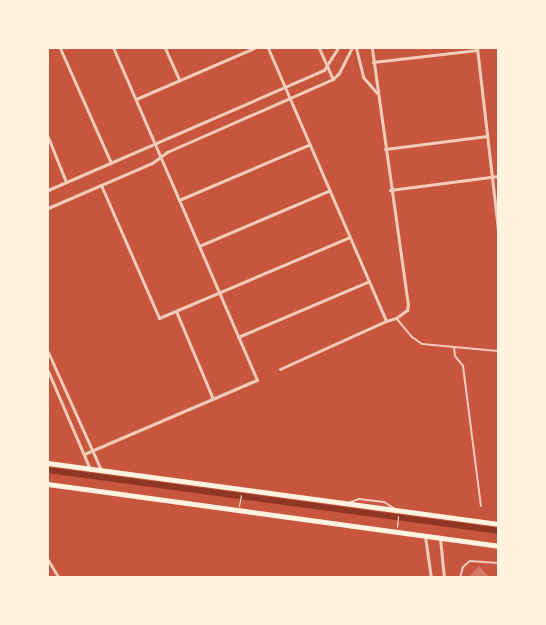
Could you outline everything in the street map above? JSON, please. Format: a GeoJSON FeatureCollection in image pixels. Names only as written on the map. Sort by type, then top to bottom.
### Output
{"type":"FeatureCollection","features":[{"type":"Feature","properties":{"kind":"main road"},"geometry":{"type":"LineString","coordinates":[[48,463],[498,524]]}},
{"type":"Feature","properties":{"kind":"main road"},"geometry":{"type":"LineString","coordinates":[[48,484],[498,546]]}},
{"type":"Feature","properties":{"kind":"street"},"geometry":{"type":"LineString","coordinates":[[60,48],[111,163]]}},
{"type":"Feature","properties":{"kind":"street"},"geometry":{"type":"LineString","coordinates":[[84,454],[257,380],[113,48]]}},
{"type":"Feature","properties":{"kind":"street"},"geometry":{"type":"LineString","coordinates":[[165,48],[179,80]]}},
{"type":"Feature","properties":{"kind":"street"},"geometry":{"type":"LineString","coordinates":[[136,99],[254,48]]}},
{"type":"Feature","properties":{"kind":"street"},"geometry":{"type":"LineString","coordinates":[[268,48],[386,321]]}},
{"type":"Feature","properties":{"kind":"street"},"geometry":{"type":"LineString","coordinates":[[319,48],[333,80]]}},
{"type":"Feature","properties":{"kind":"street"},"geometry":{"type":"LineString","coordinates":[[48,190],[327,67],[338,48]]}},
{"type":"Feature","properties":{"kind":"street"},"geometry":{"type":"LineString","coordinates":[[48,208],[152,163],[160,156],[333,80],[339,73],[352,48]]}},
{"type":"Feature","properties":{"kind":"street"},"geometry":{"type":"LineString","coordinates":[[356,48],[362,74],[378,94]]}},
{"type":"Feature","properties":{"kind":"street"},"geometry":{"type":"LineString","coordinates":[[280,369],[396,318],[407,310],[408,305],[384,149],[372,48]]}},
{"type":"Feature","properties":{"kind":"street"},"geometry":{"type":"LineString","coordinates":[[373,62],[477,49],[498,228]]}},
{"type":"Feature","properties":{"kind":"street"},"geometry":{"type":"LineString","coordinates":[[384,149],[487,136]]}},
{"type":"Feature","properties":{"kind":"street"},"geometry":{"type":"LineString","coordinates":[[48,137],[66,182]]}},
{"type":"Feature","properties":{"kind":"street"},"geometry":{"type":"LineString","coordinates":[[179,200],[310,144]]}},
{"type":"Feature","properties":{"kind":"street"},"geometry":{"type":"LineString","coordinates":[[390,190],[498,176]]}},
{"type":"Feature","properties":{"kind":"street"},"geometry":{"type":"LineString","coordinates":[[101,185],[159,318],[220,294],[350,237]]}},
{"type":"Feature","properties":{"kind":"street"},"geometry":{"type":"LineString","coordinates":[[199,246],[330,190]]}},
{"type":"Feature","properties":{"kind":"street"},"geometry":{"type":"LineString","coordinates":[[238,337],[369,282]]}},
{"type":"Feature","properties":{"kind":"street"},"geometry":{"type":"LineString","coordinates":[[176,312],[214,399]]}},
{"type":"Feature","properties":{"kind":"street"},"geometry":{"type":"LineString","coordinates":[[48,352],[91,452],[101,470]]}},
{"type":"Feature","properties":{"kind":"street"},"geometry":{"type":"LineString","coordinates":[[48,364],[52,362]]}},
{"type":"Feature","properties":{"kind":"street"},"geometry":{"type":"LineString","coordinates":[[48,371],[90,469]]}},
{"type":"Feature","properties":{"kind":"street"},"geometry":{"type":"LineString","coordinates":[[424,536],[431,578]]}},
{"type":"Feature","properties":{"kind":"street"},"geometry":{"type":"LineString","coordinates":[[440,538],[444,578]]}},
{"type":"Feature","properties":{"kind":"street"},"geometry":{"type":"LineString","coordinates":[[48,560],[59,578]]}},
{"type":"Feature","properties":{"kind":"lane"},"geometry":{"type":"LineString","coordinates":[[396,318],[412,337],[422,344],[498,351]]}},
{"type":"Feature","properties":{"kind":"lane"},"geometry":{"type":"LineString","coordinates":[[454,347],[455,356],[463,366],[481,506]]}},
{"type":"Feature","properties":{"kind":"lane"},"geometry":{"type":"LineString","coordinates":[[460,578],[463,567],[470,561],[498,563]]}},
{"type":"Feature","properties":{"kind":"path"},"geometry":{"type":"LineString","coordinates":[[238,510],[242,489]]}},
{"type":"Feature","properties":{"kind":"path"},"geometry":{"type":"LineString","coordinates":[[396,532],[398,510]]}},
{"type":"Feature","properties":{"kind":"building"},"geometry":{"type":"Polygon","coordinates":[[[479,566],[490,578],[468,578],[479,566]]]}},
{"type":"Feature","properties":{"kind":"waterway"},"geometry":{"type":"LineString","coordinates":[[48,470],[498,531]]}}]}
